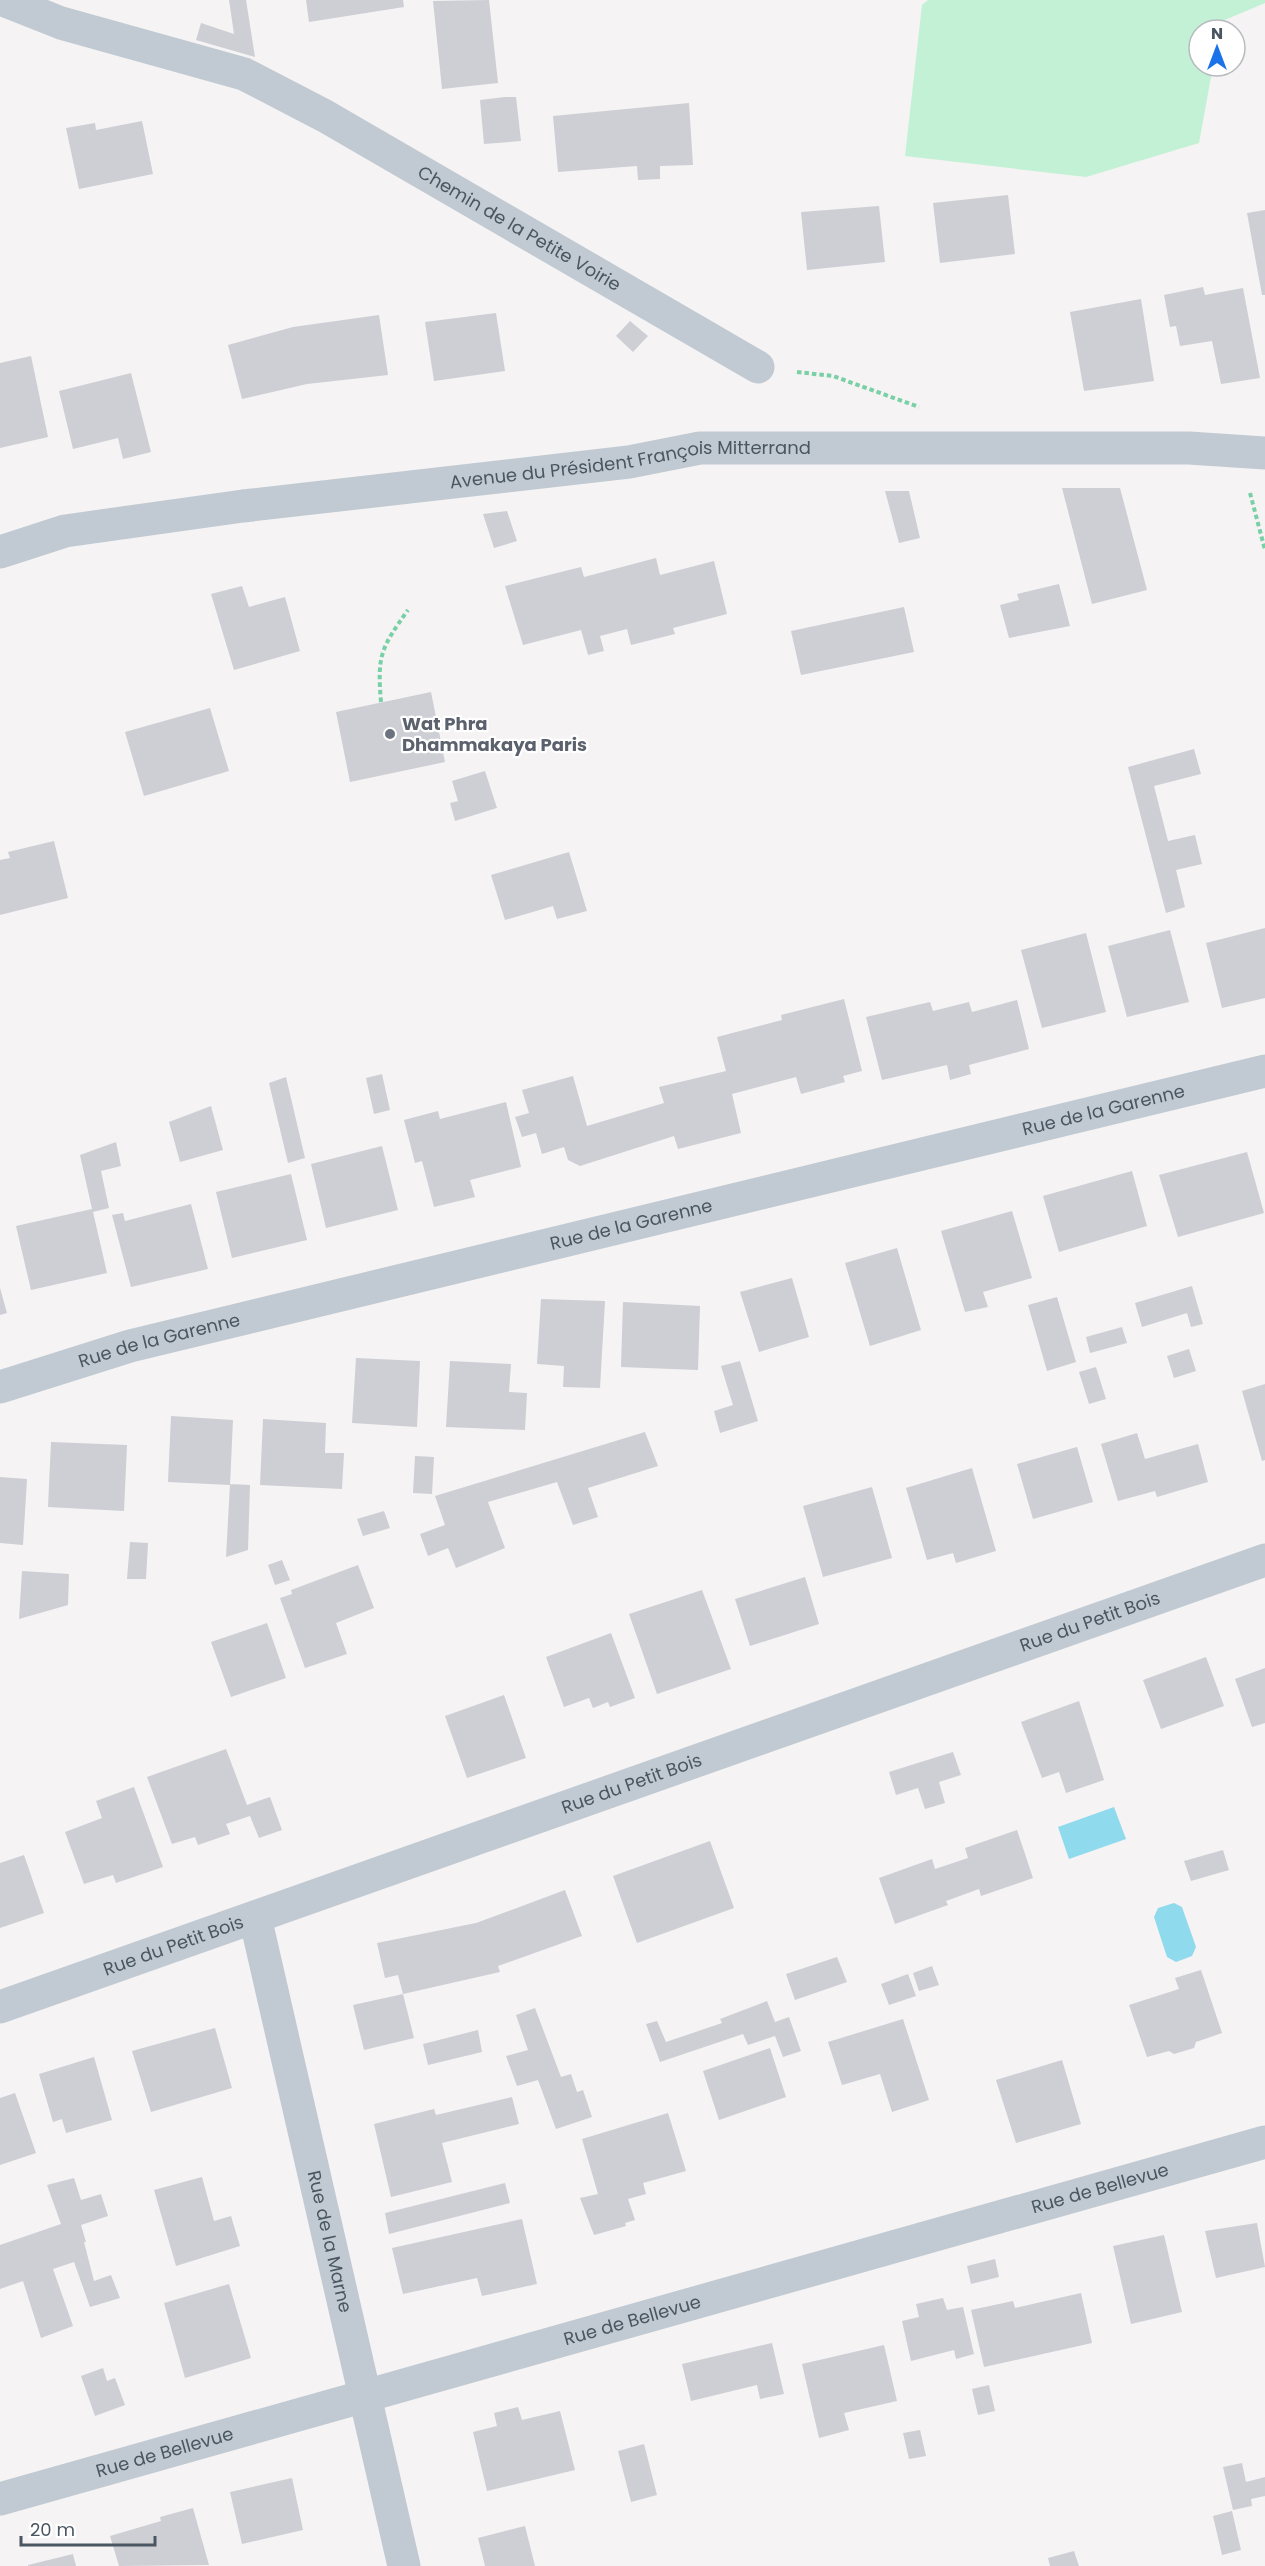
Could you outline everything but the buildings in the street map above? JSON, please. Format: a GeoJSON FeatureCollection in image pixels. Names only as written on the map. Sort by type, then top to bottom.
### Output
{"type":"FeatureCollection","features":[{"type":"Feature","properties":{"kind":"street","name":"Chemin de la Petite Voirie"},"geometry":{"type":"LineString","coordinates":[[3,0],[61,22],[244,74],[325,116],[758,367]]}},
{"type":"Feature","properties":{"kind":"street","name":"Avenue du Président François Mitterrand"},"geometry":{"type":"LineString","coordinates":[[0,552],[65,531],[243,506],[629,462],[700,448],[1189,448],[1252,453]]}},
{"type":"Feature","properties":{"kind":"street","name":"Rue de la Garenne"},"geometry":{"type":"LineString","coordinates":[[0,1387],[130,1346],[1265,1071]]}},
{"type":"Feature","properties":{"kind":"street","name":"Rue du Petit Bois"},"geometry":{"type":"LineString","coordinates":[[0,2007],[1265,1560]]}},
{"type":"Feature","properties":{"kind":"street","name":"Rue de la Marne"},"geometry":{"type":"LineString","coordinates":[[255,1917],[405,2566]]}},
{"type":"Feature","properties":{"kind":"street","name":"Rue de Bellevue"},"geometry":{"type":"LineString","coordinates":[[0,2499],[364,2394],[1265,2142]]}},
{"type":"Feature","properties":{"kind":"path"},"geometry":{"type":"LineString","coordinates":[[758,367],[833,376],[931,410]]}},
{"type":"Feature","properties":{"kind":"path"},"geometry":{"type":"LineString","coordinates":[[1252,453],[1265,550]]}},
{"type":"Feature","properties":{"kind":"path"},"geometry":{"type":"LineString","coordinates":[[381,702],[378,667],[387,640],[408,610]]}},
{"type":"Feature","properties":{"kind":"green space"},"geometry":{"type":"Polygon","coordinates":[[[928,0],[1265,0],[1265,3],[1229,18],[1187,18],[1187,78],[1211,78],[1199,143],[1086,177],[905,156],[922,5],[928,0]]]}},
{"type":"Feature","properties":{"kind":"water"},"geometry":{"type":"Polygon","coordinates":[[[1114,1807],[1126,1839],[1069,1859],[1058,1827],[1114,1807]]]}},
{"type":"Feature","properties":{"kind":"water"},"geometry":{"type":"Polygon","coordinates":[[[1174,1903],[1182,1907],[1196,1947],[1192,1956],[1176,1962],[1167,1957],[1154,1917],[1158,1908],[1174,1903]]]}},
{"type":"Feature","properties":{"kind":"place","name":"Wat Phra Dhammakaya Paris"},"geometry":{"type":"Point","coordinates":[390,734]}}]}
